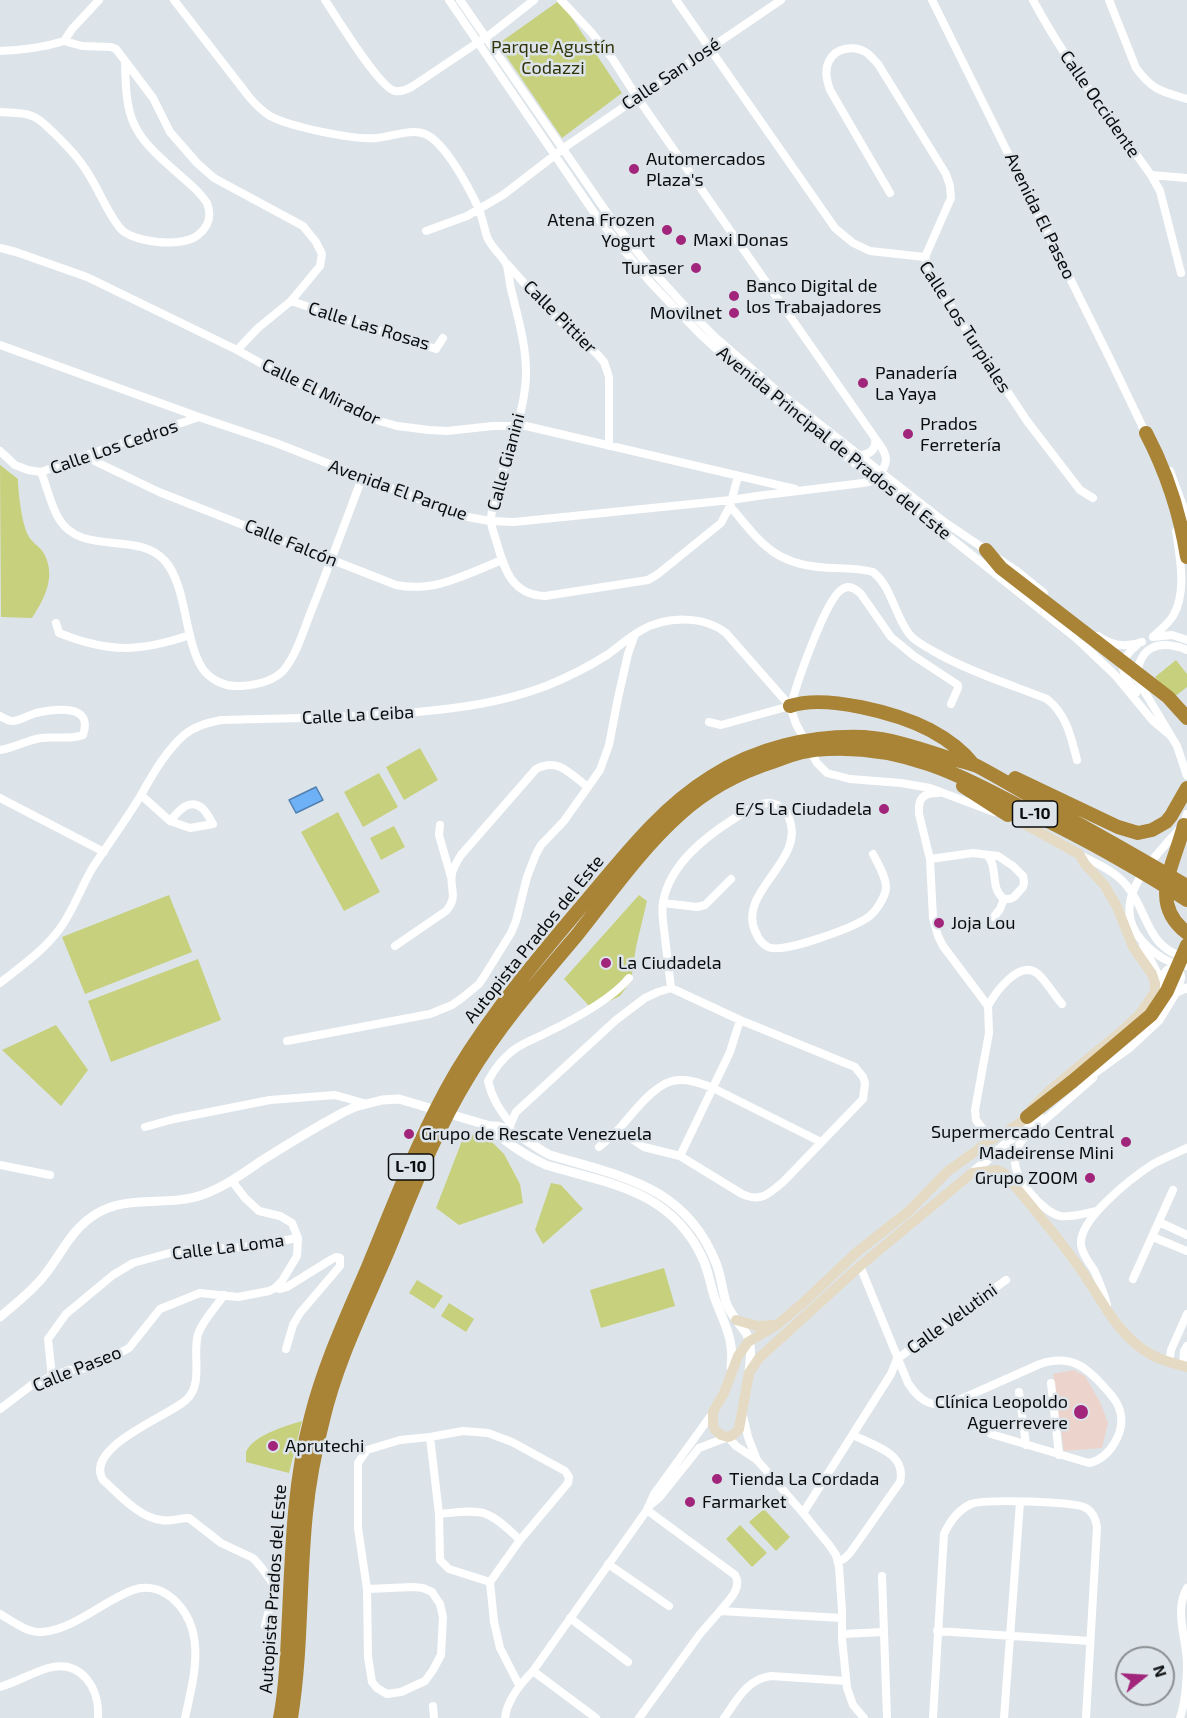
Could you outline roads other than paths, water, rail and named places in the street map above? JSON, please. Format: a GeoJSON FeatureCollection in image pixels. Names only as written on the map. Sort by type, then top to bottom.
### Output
{"type":"FeatureCollection","features":[{"type":"Feature","properties":{"kind":"highway"},"geometry":{"type":"LineString","coordinates":[[1146,433],[1160,459],[1171,488],[1187,557]]}},
{"type":"Feature","properties":{"kind":"highway"},"geometry":{"type":"LineString","coordinates":[[987,550],[1001,568],[1168,697],[1187,718]]}},
{"type":"Feature","properties":{"kind":"highway"},"geometry":{"type":"LineString","coordinates":[[790,706],[809,702],[870,709],[895,716],[930,730],[955,746],[970,760]]}},
{"type":"Feature","properties":{"kind":"highway","name":"Autopista Prados del Este"},"geometry":{"type":"LineString","coordinates":[[291,1718],[298,1662],[310,1482],[324,1416],[362,1309],[429,1153],[467,1079],[520,1003],[639,858],[675,818],[711,791],[810,740],[836,737],[892,740],[970,760],[1187,886]]}},
{"type":"Feature","properties":{"kind":"highway"},"geometry":{"type":"LineString","coordinates":[[892,740],[924,742],[1138,833],[1152,830],[1166,822],[1187,788]]}},
{"type":"Feature","properties":{"kind":"highway","name":"Autopista Prados del Este"},"geometry":{"type":"LineString","coordinates":[[280,1718],[286,1666],[294,1516],[311,1416],[336,1343],[412,1164],[442,1099],[481,1034],[507,997],[648,829],[675,803],[711,777],[736,763],[783,752],[826,749],[877,750],[916,759],[978,785],[1116,857],[1187,900]]}},
{"type":"Feature","properties":{"kind":"highway"},"geometry":{"type":"LineString","coordinates":[[952,773],[963,786],[1008,815]]}},
{"type":"Feature","properties":{"kind":"highway"},"geometry":{"type":"LineString","coordinates":[[1185,820],[1168,879],[1165,898],[1174,920],[1187,933]]}},
{"type":"Feature","properties":{"kind":"highway"},"geometry":{"type":"LineString","coordinates":[[1028,1117],[1073,1081],[1167,991],[1187,945]]}},
{"type":"Feature","properties":{"kind":"main road"},"geometry":{"type":"LineString","coordinates":[[1008,815],[1078,854],[1105,886],[1117,907],[1133,947],[1152,974],[1155,992],[1148,1010]]}},
{"type":"Feature","properties":{"kind":"main road"},"geometry":{"type":"LineString","coordinates":[[1028,1117],[948,1171],[909,1211],[857,1252],[777,1325],[748,1342],[738,1356],[724,1393],[713,1412],[715,1430],[720,1435],[728,1437],[739,1429],[749,1373],[759,1358],[860,1266],[972,1173],[996,1170],[1004,1173],[1078,1265],[1121,1331],[1132,1342],[1151,1354],[1185,1367]]}},
{"type":"Feature","properties":{"kind":"main road"},"geometry":{"type":"LineString","coordinates":[[736,1320],[757,1326],[777,1325]]}},
{"type":"Feature","properties":{"kind":"street"},"geometry":{"type":"LineString","coordinates":[[64,41],[99,0]]}},
{"type":"Feature","properties":{"kind":"street","name":"Calle Gianini"},"geometry":{"type":"LineString","coordinates":[[174,0],[228,71],[260,109],[271,116],[332,133],[362,138],[412,132],[427,135],[459,171],[478,208],[488,240],[507,264],[526,363],[518,426],[500,479],[490,521],[502,560],[517,587],[534,596],[648,580],[722,523],[731,503],[738,476]]}},
{"type":"Feature","properties":{"kind":"street"},"geometry":{"type":"LineString","coordinates":[[325,0],[380,80],[395,91],[413,86],[478,43],[534,0]]}},
{"type":"Feature","properties":{"kind":"street","name":"Avenida Principal de Prados del Este"},"geometry":{"type":"LineString","coordinates":[[449,0],[558,152],[650,268],[691,313],[754,372],[943,520],[1017,571],[1082,625],[1104,640],[1125,646],[1142,642]]}},
{"type":"Feature","properties":{"kind":"street","name":"Avenida Principal de Prados del Este"},"geometry":{"type":"LineString","coordinates":[[460,0],[597,217],[675,309],[737,368],[1076,638],[1115,675],[1153,721],[1171,736]]}},
{"type":"Feature","properties":{"kind":"street"},"geometry":{"type":"LineString","coordinates":[[561,0],[612,58],[884,451],[887,457],[886,464],[876,480]]}},
{"type":"Feature","properties":{"kind":"street","name":"Calle Los Turpiales"},"geometry":{"type":"LineString","coordinates":[[676,0],[836,228],[853,243],[870,251],[924,257],[937,285],[1027,421],[1080,490],[1093,498]]}},
{"type":"Feature","properties":{"kind":"street","name":"Calle San José"},"geometry":{"type":"LineString","coordinates":[[426,231],[467,216],[503,195],[558,152],[781,0]]}},
{"type":"Feature","properties":{"kind":"street","name":"Avenida El Paseo"},"geometry":{"type":"LineString","coordinates":[[932,0],[1146,433],[1165,460],[1187,517]]}},
{"type":"Feature","properties":{"kind":"street","name":"Calle Occidente"},"geometry":{"type":"LineString","coordinates":[[1033,0],[1066,57],[1151,175],[1187,178]]}},
{"type":"Feature","properties":{"kind":"street"},"geometry":{"type":"LineString","coordinates":[[1110,0],[1136,68],[1142,77],[1158,91],[1187,99]]}},
{"type":"Feature","properties":{"kind":"street"},"geometry":{"type":"LineString","coordinates":[[0,50],[41,48],[64,41],[82,46],[111,46],[116,49],[153,98],[170,132],[197,163],[214,178],[303,226],[316,242],[322,255],[320,266],[291,301],[258,328],[237,350]]}},
{"type":"Feature","properties":{"kind":"street"},"geometry":{"type":"LineString","coordinates":[[890,193],[826,80],[829,60],[834,53],[842,50],[860,49],[869,54],[878,64],[946,174],[951,198],[924,257]]}},
{"type":"Feature","properties":{"kind":"street"},"geometry":{"type":"LineString","coordinates":[[0,112],[31,115],[47,126],[80,162],[112,217],[125,233],[140,239],[159,241],[182,241],[195,238],[208,221],[210,210],[207,203],[149,147],[134,126],[126,94],[125,61]]}},
{"type":"Feature","properties":{"kind":"street"},"geometry":{"type":"LineString","coordinates":[[1151,175],[1160,191],[1180,273]]}},
{"type":"Feature","properties":{"kind":"street","name":"Calle El Mirador"},"geometry":{"type":"LineString","coordinates":[[0,248],[87,277],[237,350],[366,417],[382,422],[397,426],[438,430],[526,426],[803,490]]}},
{"type":"Feature","properties":{"kind":"street","name":"Calle Pittier"},"geometry":{"type":"LineString","coordinates":[[507,264],[551,313],[604,362],[609,377],[609,446]]}},
{"type":"Feature","properties":{"kind":"street","name":"Calle Las Rosas"},"geometry":{"type":"LineString","coordinates":[[291,301],[436,349],[443,338]]}},
{"type":"Feature","properties":{"kind":"street","name":"Avenida El Parque"},"geometry":{"type":"LineString","coordinates":[[0,345],[276,443],[462,516],[490,521],[513,522],[731,503],[876,480]]}},
{"type":"Feature","properties":{"kind":"street","name":"Calle Los Cedros"},"geometry":{"type":"LineString","coordinates":[[0,451],[15,465],[41,472],[199,417]]}},
{"type":"Feature","properties":{"kind":"street","name":"Avenida El Paseo"},"geometry":{"type":"LineString","coordinates":[[1146,433],[1148,447],[1170,507],[1177,537],[1182,580],[1180,604],[1167,624],[1153,637]]}},
{"type":"Feature","properties":{"kind":"street"},"geometry":{"type":"LineString","coordinates":[[860,455],[869,454],[872,451],[875,447],[875,438]]}},
{"type":"Feature","properties":{"kind":"street","name":"Calle Falcón"},"geometry":{"type":"LineString","coordinates":[[84,456],[159,492],[396,585],[421,588],[443,583],[502,560]]}},
{"type":"Feature","properties":{"kind":"street"},"geometry":{"type":"LineString","coordinates":[[41,472],[59,519],[70,531],[97,541],[145,547],[166,562],[177,587],[202,668],[213,680],[236,687],[262,683],[274,678],[284,669],[297,646],[362,478]]}},
{"type":"Feature","properties":{"kind":"street"},"geometry":{"type":"LineString","coordinates":[[731,503],[757,538],[771,551],[789,561],[816,567],[873,572],[883,583],[901,621],[917,641],[965,667],[1047,699],[1064,717],[1077,760]]}},
{"type":"Feature","properties":{"kind":"street"},"geometry":{"type":"LineString","coordinates":[[951,704],[958,685],[914,656],[891,637],[861,594],[849,587],[837,593],[824,614],[790,706],[796,724],[817,763],[827,773],[850,778],[915,785],[1008,815]]}},
{"type":"Feature","properties":{"kind":"street","name":"Calle La Ceiba"},"geometry":{"type":"LineString","coordinates":[[0,983],[49,942],[59,930],[69,916],[93,868],[151,776],[185,734],[202,723],[221,720],[371,716],[449,709],[511,698],[581,669],[607,655],[635,634],[648,627],[671,620],[696,620],[718,627],[746,654],[761,675],[790,706]]}},
{"type":"Feature","properties":{"kind":"street"},"geometry":{"type":"LineString","coordinates":[[56,622],[59,633],[84,643],[107,647],[136,648],[190,635]]}},
{"type":"Feature","properties":{"kind":"street"},"geometry":{"type":"LineString","coordinates":[[286,1041],[430,1014],[452,1005],[471,991],[485,975],[511,933],[520,910],[531,862],[541,845],[564,821],[600,770],[609,745],[635,634]]}},
{"type":"Feature","properties":{"kind":"street"},"geometry":{"type":"LineString","coordinates":[[1171,736],[1151,713],[1124,675],[1124,660],[1127,654],[1142,642],[1153,637],[1172,635],[1187,640]]}},
{"type":"Feature","properties":{"kind":"street"},"geometry":{"type":"LineString","coordinates":[[1187,650],[1166,644],[1153,647],[1144,654],[1137,672],[1138,683],[1177,746],[1187,776]]}},
{"type":"Feature","properties":{"kind":"street"},"geometry":{"type":"LineString","coordinates":[[709,722],[721,725],[790,706]]}},
{"type":"Feature","properties":{"kind":"street"},"geometry":{"type":"LineString","coordinates":[[0,716],[14,721],[34,713],[69,710],[78,712],[84,718],[86,728],[83,735],[76,738],[40,738],[0,750]]}},
{"type":"Feature","properties":{"kind":"street"},"geometry":{"type":"LineString","coordinates":[[452,881],[453,871],[461,855],[536,769],[543,765],[557,764],[588,787]]}},
{"type":"Feature","properties":{"kind":"street"},"geometry":{"type":"LineString","coordinates":[[940,793],[928,793],[920,799],[919,803],[919,814],[930,859],[933,918],[943,946],[988,1006]]}},
{"type":"Feature","properties":{"kind":"street"},"geometry":{"type":"LineString","coordinates":[[141,795],[170,821],[190,828],[213,824],[201,808],[191,805],[182,807],[170,821]]}},
{"type":"Feature","properties":{"kind":"street"},"geometry":{"type":"LineString","coordinates":[[0,798],[104,852]]}},
{"type":"Feature","properties":{"kind":"street"},"geometry":{"type":"LineString","coordinates":[[671,988],[663,903],[680,864],[728,823],[752,808],[770,803],[777,804],[787,813],[793,828],[793,837],[787,853],[759,894],[753,912],[752,927],[759,939],[768,947],[778,949],[789,947],[838,931],[868,918],[880,903],[886,889],[884,877],[873,854]]}},
{"type":"Feature","properties":{"kind":"street"},"geometry":{"type":"LineString","coordinates":[[1185,820],[1137,880],[1130,912],[1131,923],[1136,934],[1152,951],[1168,961],[1187,966]]}},
{"type":"Feature","properties":{"kind":"street"},"geometry":{"type":"LineString","coordinates":[[395,946],[446,911],[452,901],[454,895],[452,881],[439,834],[440,825]]}},
{"type":"Feature","properties":{"kind":"street"},"geometry":{"type":"LineString","coordinates":[[443,851],[461,855]]}},
{"type":"Feature","properties":{"kind":"street"},"geometry":{"type":"LineString","coordinates":[[930,859],[973,853],[998,855],[1023,876],[1023,887],[1014,897],[1004,899],[997,891],[993,866],[987,855]]}},
{"type":"Feature","properties":{"kind":"street"},"geometry":{"type":"LineString","coordinates":[[1078,854],[1121,879],[1160,944],[1172,954],[1187,959]]}},
{"type":"Feature","properties":{"kind":"street"},"geometry":{"type":"LineString","coordinates":[[663,903],[697,907],[705,905],[731,879]]}},
{"type":"Feature","properties":{"kind":"street"},"geometry":{"type":"LineString","coordinates":[[994,917],[1004,899]]}},
{"type":"Feature","properties":{"kind":"street"},"geometry":{"type":"LineString","coordinates":[[1142,941],[1161,980]]}},
{"type":"Feature","properties":{"kind":"street"},"geometry":{"type":"LineString","coordinates":[[972,1173],[1067,1092],[1130,1047],[1159,1020],[1185,982],[1174,968],[1167,970],[1148,1010]]}},
{"type":"Feature","properties":{"kind":"street"},"geometry":{"type":"LineString","coordinates":[[991,1140],[976,1120],[975,1110],[989,1033],[988,1006],[1009,979],[1026,970],[1037,973],[1062,1004]]}},
{"type":"Feature","properties":{"kind":"street"},"geometry":{"type":"LineString","coordinates":[[629,978],[609,997],[508,1054],[496,1067],[488,1082],[508,1130],[522,1153],[546,1165],[640,1194],[664,1208],[677,1221],[696,1246],[708,1272],[715,1298],[732,1342],[730,1374]]}},
{"type":"Feature","properties":{"kind":"street"},"geometry":{"type":"LineString","coordinates":[[508,1130],[516,1112],[624,1013],[645,998],[671,988],[740,1020],[855,1067],[866,1083],[863,1099],[806,1160],[773,1191],[758,1198],[742,1194],[680,1156],[644,1147],[618,1130]]}},
{"type":"Feature","properties":{"kind":"street"},"geometry":{"type":"LineString","coordinates":[[680,1156],[730,1052],[740,1020]]}},
{"type":"Feature","properties":{"kind":"street"},"geometry":{"type":"LineString","coordinates":[[1097,1211],[1063,1217],[1047,1210],[1020,1179],[1014,1161],[1019,1144],[1023,1139],[1097,1075],[1101,1068]]}},
{"type":"Feature","properties":{"kind":"street"},"geometry":{"type":"LineString","coordinates":[[599,1147],[664,1084],[684,1080],[713,1088],[821,1142]]}},
{"type":"Feature","properties":{"kind":"street"},"geometry":{"type":"LineString","coordinates":[[145,1126],[270,1100],[335,1095],[367,1104]]}},
{"type":"Feature","properties":{"kind":"street"},"geometry":{"type":"LineString","coordinates":[[0,1317],[44,1276],[75,1231],[101,1211],[119,1204],[189,1198],[212,1191],[331,1119],[355,1107],[390,1098],[399,1098],[487,1125],[495,1132],[508,1130],[550,1155],[642,1184],[677,1206],[694,1225],[710,1250],[726,1304],[746,1333],[751,1352],[749,1373]]}},
{"type":"Feature","properties":{"kind":"street"},"geometry":{"type":"LineString","coordinates":[[1110,1315],[1099,1281],[1081,1245],[1087,1224],[1097,1211],[1117,1193],[1153,1165],[1187,1148]]}},
{"type":"Feature","properties":{"kind":"street"},"geometry":{"type":"LineString","coordinates":[[0,1165],[50,1175]]}},
{"type":"Feature","properties":{"kind":"street"},"geometry":{"type":"LineString","coordinates":[[232,1181],[259,1211],[280,1216],[292,1223],[298,1238],[297,1256],[282,1281],[274,1288]]}},
{"type":"Feature","properties":{"kind":"street"},"geometry":{"type":"LineString","coordinates":[[1133,1280],[1173,1190]]}},
{"type":"Feature","properties":{"kind":"street"},"geometry":{"type":"LineString","coordinates":[[1159,1222],[1185,1234],[1176,1246]]}},
{"type":"Feature","properties":{"kind":"street"},"geometry":{"type":"LineString","coordinates":[[1153,1237],[1187,1251]]}},
{"type":"Feature","properties":{"kind":"street","name":"Calle La Loma"},"geometry":{"type":"LineString","coordinates":[[52,1377],[48,1339],[66,1314],[113,1275],[133,1263],[177,1251],[244,1247],[298,1238]]}},
{"type":"Feature","properties":{"kind":"street","name":"Calle Paseo"},"geometry":{"type":"LineString","coordinates":[[0,1409],[33,1384],[69,1370],[87,1368],[129,1348],[160,1309],[200,1293],[238,1297],[274,1288],[280,1289],[332,1259],[340,1258],[340,1266],[300,1313],[293,1325],[286,1349]]}},
{"type":"Feature","properties":{"kind":"street"},"geometry":{"type":"LineString","coordinates":[[860,1266],[908,1383],[918,1397],[926,1402],[950,1404],[1050,1360],[1071,1361],[1084,1367],[1113,1398],[1121,1413],[1122,1422],[1108,1452],[1095,1461],[1089,1462],[991,1434]]}},
{"type":"Feature","properties":{"kind":"street","name":"Calle Velutini"},"geometry":{"type":"LineString","coordinates":[[897,1359],[1006,1280]]}},
{"type":"Feature","properties":{"kind":"street"},"geometry":{"type":"LineString","coordinates":[[224,1295],[199,1332],[192,1394],[183,1403],[134,1430],[107,1454],[101,1464],[100,1475],[141,1512],[159,1520],[189,1518],[221,1544],[255,1560],[271,1581],[273,1588],[265,1626]]}},
{"type":"Feature","properties":{"kind":"street"},"geometry":{"type":"LineString","coordinates":[[1169,1362],[1171,1350],[1186,1317]]}},
{"type":"Feature","properties":{"kind":"street"},"geometry":{"type":"LineString","coordinates":[[1185,1367],[1184,1351],[1187,1346]]}},
{"type":"Feature","properties":{"kind":"street"},"geometry":{"type":"LineString","coordinates":[[803,1513],[891,1374],[897,1359]]}},
{"type":"Feature","properties":{"kind":"street"},"geometry":{"type":"LineString","coordinates":[[1051,1383],[1059,1455]]}},
{"type":"Feature","properties":{"kind":"street"},"geometry":{"type":"LineString","coordinates":[[1019,1392],[1026,1444]]}},
{"type":"Feature","properties":{"kind":"street"},"geometry":{"type":"LineString","coordinates":[[505,1718],[519,1685],[533,1671],[713,1412]]}},
{"type":"Feature","properties":{"kind":"street"},"geometry":{"type":"LineString","coordinates":[[743,1414],[748,1437],[757,1460]]}},
{"type":"Feature","properties":{"kind":"street"},"geometry":{"type":"LineString","coordinates":[[367,1590],[423,1588],[432,1593],[440,1604],[443,1617],[441,1655],[425,1681],[401,1692],[387,1694],[372,1682],[368,1657],[367,1590],[358,1528],[358,1463],[367,1450],[400,1440],[463,1431],[488,1433],[512,1442],[565,1471],[569,1477],[568,1483],[520,1540],[490,1582],[494,1622],[500,1648],[519,1685]]}},
{"type":"Feature","properties":{"kind":"street"},"geometry":{"type":"LineString","coordinates":[[838,1562],[850,1553],[900,1482],[902,1469],[896,1458],[853,1435]]}},
{"type":"Feature","properties":{"kind":"street"},"geometry":{"type":"LineString","coordinates":[[430,1437],[439,1514],[440,1560],[449,1569],[490,1582]]}},
{"type":"Feature","properties":{"kind":"street"},"geometry":{"type":"LineString","coordinates":[[647,1508],[659,1498],[699,1448],[728,1437],[736,1446],[757,1460],[830,1546],[838,1562],[846,1681],[853,1704],[864,1718]]}},
{"type":"Feature","properties":{"kind":"street"},"geometry":{"type":"LineString","coordinates":[[933,1718],[944,1534],[951,1520],[964,1508],[981,1501],[1081,1506],[1088,1509],[1096,1520],[1086,1718]]}},
{"type":"Feature","properties":{"kind":"street"},"geometry":{"type":"LineString","coordinates":[[1005,1718],[1020,1502]]}},
{"type":"Feature","properties":{"kind":"street"},"geometry":{"type":"LineString","coordinates":[[639,1718],[700,1634],[720,1611],[738,1586],[739,1580],[647,1508]]}},
{"type":"Feature","properties":{"kind":"street"},"geometry":{"type":"LineString","coordinates":[[439,1514],[461,1512],[485,1514],[503,1525],[520,1540]]}},
{"type":"Feature","properties":{"kind":"street"},"geometry":{"type":"LineString","coordinates":[[608,1564],[669,1606]]}},
{"type":"Feature","properties":{"kind":"street"},"geometry":{"type":"LineString","coordinates":[[882,1576],[887,1718]]}},
{"type":"Feature","properties":{"kind":"street"},"geometry":{"type":"LineString","coordinates":[[1180,1718],[1184,1706],[1187,1662],[1180,1609],[1187,1587]]}},
{"type":"Feature","properties":{"kind":"street"},"geometry":{"type":"LineString","coordinates":[[0,1614],[28,1630],[42,1632],[73,1622],[133,1590],[149,1588],[166,1593],[186,1614],[193,1627],[196,1640],[196,1660],[185,1718]]}},
{"type":"Feature","properties":{"kind":"street"},"geometry":{"type":"LineString","coordinates":[[720,1611],[842,1618]]}},
{"type":"Feature","properties":{"kind":"street"},"geometry":{"type":"LineString","coordinates":[[570,1618],[628,1662]]}},
{"type":"Feature","properties":{"kind":"street"},"geometry":{"type":"LineString","coordinates":[[937,1631],[1090,1641]]}},
{"type":"Feature","properties":{"kind":"street"},"geometry":{"type":"LineString","coordinates":[[842,1634],[884,1632]]}},
{"type":"Feature","properties":{"kind":"street"},"geometry":{"type":"LineString","coordinates":[[0,1687],[48,1668],[68,1667],[80,1672],[91,1684],[98,1699],[98,1718]]}},
{"type":"Feature","properties":{"kind":"street"},"geometry":{"type":"LineString","coordinates":[[533,1671],[596,1718]]}},
{"type":"Feature","properties":{"kind":"street"},"geometry":{"type":"LineString","coordinates":[[724,1718],[749,1685],[763,1677],[846,1681]]}},
{"type":"Feature","properties":{"kind":"street"},"geometry":{"type":"LineString","coordinates":[[433,1706],[434,1718]]}},
{"type":"Feature","properties":{"kind":"water"},"geometry":{"type":"Polygon","coordinates":[[[316,787],[323,800],[296,813],[289,800],[316,787]]]}},
{"type":"Feature","properties":{"kind":"place","name":"Automercados Plaza's"},"geometry":{"type":"Point","coordinates":[634,169]}},
{"type":"Feature","properties":{"kind":"place","name":"Atena Frozen Yogurt"},"geometry":{"type":"Point","coordinates":[667,230]}},
{"type":"Feature","properties":{"kind":"place","name":"Maxi Donas"},"geometry":{"type":"Point","coordinates":[681,240]}},
{"type":"Feature","properties":{"kind":"place","name":"Turaser"},"geometry":{"type":"Point","coordinates":[696,268]}},
{"type":"Feature","properties":{"kind":"place","name":"Banco Digital de los Trabajadores"},"geometry":{"type":"Point","coordinates":[734,296]}},
{"type":"Feature","properties":{"kind":"place","name":"Movilnet"},"geometry":{"type":"Point","coordinates":[734,313]}},
{"type":"Feature","properties":{"kind":"place","name":"Panadería La Yaya"},"geometry":{"type":"Point","coordinates":[863,383]}},
{"type":"Feature","properties":{"kind":"place","name":"Prados Ferretería"},"geometry":{"type":"Point","coordinates":[908,434]}},
{"type":"Feature","properties":{"kind":"place","name":"E/S La Ciudadela"},"geometry":{"type":"Point","coordinates":[884,809]}},
{"type":"Feature","properties":{"kind":"place","name":"Joja Lou"},"geometry":{"type":"Point","coordinates":[939,923]}},
{"type":"Feature","properties":{"kind":"place","name":"La Ciudadela"},"geometry":{"type":"Point","coordinates":[606,963]}},
{"type":"Feature","properties":{"kind":"place","name":"Grupo de Rescate Venezuela"},"geometry":{"type":"Point","coordinates":[409,1134]}},
{"type":"Feature","properties":{"kind":"place","name":"Supermercado Central Madeirense Mini"},"geometry":{"type":"Point","coordinates":[1126,1142]}},
{"type":"Feature","properties":{"kind":"place","name":"Grupo ZOOM"},"geometry":{"type":"Point","coordinates":[1090,1178]}},
{"type":"Feature","properties":{"kind":"place","name":"Clínica Leopoldo Aguerrevere"},"geometry":{"type":"Point","coordinates":[1081,1412]}},
{"type":"Feature","properties":{"kind":"place","name":"Aprutechi"},"geometry":{"type":"Point","coordinates":[273,1446]}},
{"type":"Feature","properties":{"kind":"place","name":"Tienda La Cordada"},"geometry":{"type":"Point","coordinates":[717,1479]}},
{"type":"Feature","properties":{"kind":"place","name":"Farmarket"},"geometry":{"type":"Point","coordinates":[690,1502]}},
{"type":"Feature","properties":{"kind":"park label","name":"Parque Agustín Codazzi"},"geometry":{"type":"Point","coordinates":[553,57]}}]}
